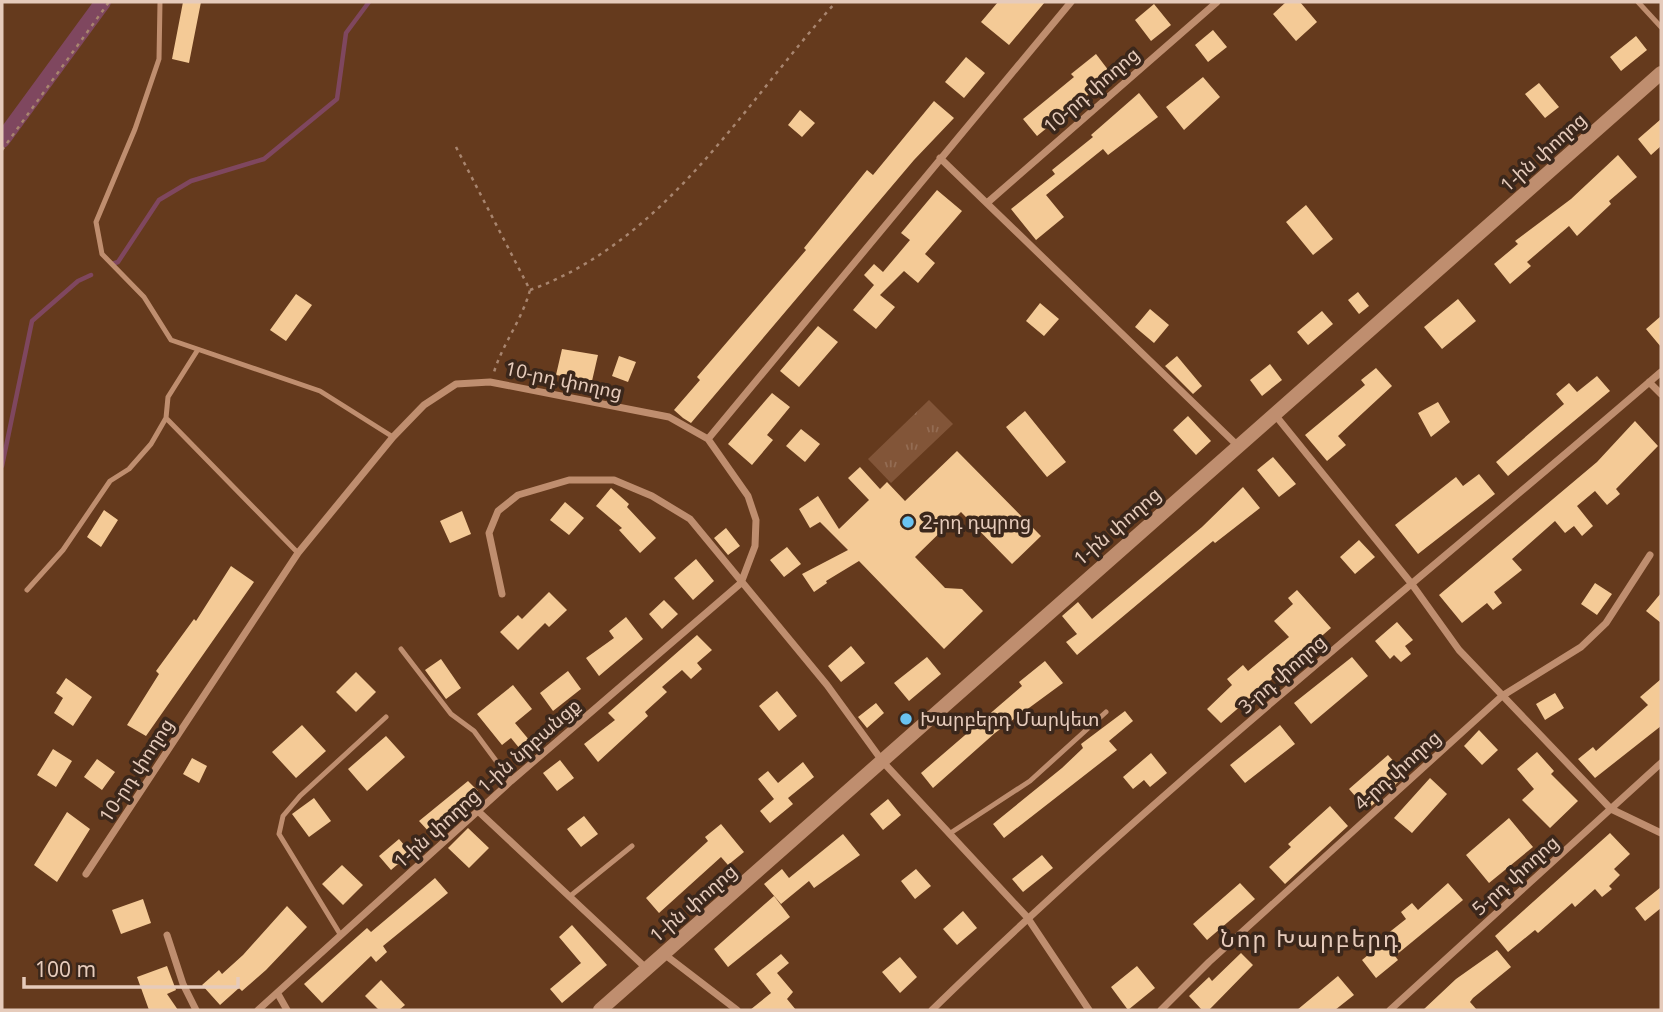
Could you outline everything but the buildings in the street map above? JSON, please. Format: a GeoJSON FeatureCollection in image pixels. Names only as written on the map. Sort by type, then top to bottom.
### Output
{"type":"FeatureCollection","features":[{"type":"Feature","properties":{"kind":"main road","name":"1-ին փողոց"},"geometry":{"type":"LineString","coordinates":[[600,1010],[1238,446],[1276,416],[1661,73]]}},
{"type":"Feature","properties":{"kind":"street"},"geometry":{"type":"LineString","coordinates":[[741,583],[755,545],[756,520],[748,496],[708,439],[1071,2]]}},
{"type":"Feature","properties":{"kind":"street","name":"10-րդ փողոց"},"geometry":{"type":"LineString","coordinates":[[987,203],[1217,2]]}},
{"type":"Feature","properties":{"kind":"street"},"geometry":{"type":"LineString","coordinates":[[940,158],[1238,446]]}},
{"type":"Feature","properties":{"kind":"street","name":"3-րդ փողոց"},"geometry":{"type":"LineString","coordinates":[[932,1010],[1027,917],[1411,583],[1661,372]]}},
{"type":"Feature","properties":{"kind":"street","name":"10-րդ փողոց"},"geometry":{"type":"LineString","coordinates":[[86,874],[298,553],[393,437],[424,405],[456,384],[490,382],[669,417],[708,439]]}},
{"type":"Feature","properties":{"kind":"street"},"geometry":{"type":"LineString","coordinates":[[1649,382],[1661,394]]}},
{"type":"Feature","properties":{"kind":"street"},"geometry":{"type":"LineString","coordinates":[[1276,416],[1411,583],[1459,650],[1611,809],[1661,833]]}},
{"type":"Feature","properties":{"kind":"street"},"geometry":{"type":"LineString","coordinates":[[502,594],[489,533],[498,511],[518,495],[569,480],[614,480],[662,502],[690,519],[827,685],[883,762],[1027,917],[1089,1010]]}},
{"type":"Feature","properties":{"kind":"street","name":"4-րդ փողոց"},"geometry":{"type":"LineString","coordinates":[[1161,1010],[1209,962],[1502,696],[1581,647],[1606,622],[1650,555]]}},
{"type":"Feature","properties":{"kind":"street","name":"1-ին փողոց 1-ին նրբանցք"},"geometry":{"type":"LineString","coordinates":[[258,1010],[511,781],[741,583]]}},
{"type":"Feature","properties":{"kind":"street","name":"5-րդ փողոց"},"geometry":{"type":"LineString","coordinates":[[1390,1010],[1661,763]]}},
{"type":"Feature","properties":{"kind":"street"},"geometry":{"type":"LineString","coordinates":[[478,812],[647,969]]}},
{"type":"Feature","properties":{"kind":"street"},"geometry":{"type":"LineString","coordinates":[[167,935],[183,984],[197,1010]]}},
{"type":"Feature","properties":{"kind":"street"},"geometry":{"type":"LineString","coordinates":[[664,954],[737,1010]]}},
{"type":"Feature","properties":{"kind":"street"},"geometry":{"type":"LineString","coordinates":[[278,994],[287,1010]]}},
{"type":"Feature","properties":{"kind":"lane"},"geometry":{"type":"LineString","coordinates":[[160,2],[159,60],[135,130],[96,222],[102,254],[144,297],[171,340],[320,391],[393,437]]}},
{"type":"Feature","properties":{"kind":"lane"},"geometry":{"type":"LineString","coordinates":[[1638,2],[1661,27]]}},
{"type":"Feature","properties":{"kind":"lane"},"geometry":{"type":"LineString","coordinates":[[27,590],[63,550],[110,481],[129,469],[151,444],[166,418],[168,397],[197,351]]}},
{"type":"Feature","properties":{"kind":"lane"},"geometry":{"type":"LineString","coordinates":[[166,418],[298,553]]}},
{"type":"Feature","properties":{"kind":"lane"},"geometry":{"type":"LineString","coordinates":[[401,649],[451,714],[474,731],[511,781]]}},
{"type":"Feature","properties":{"kind":"lane"},"geometry":{"type":"LineString","coordinates":[[949,834],[1030,780],[1106,712]]}},
{"type":"Feature","properties":{"kind":"lane"},"geometry":{"type":"LineString","coordinates":[[340,934],[279,835],[283,816],[300,796],[386,717]]}},
{"type":"Feature","properties":{"kind":"lane"},"geometry":{"type":"LineString","coordinates":[[569,897],[632,846]]}},
{"type":"Feature","properties":{"kind":"path"},"geometry":{"type":"LineString","coordinates":[[2,150],[109,2]]}},
{"type":"Feature","properties":{"kind":"path"},"geometry":{"type":"LineString","coordinates":[[530,290],[565,278],[610,251],[657,208],[739,121],[836,2]]}},
{"type":"Feature","properties":{"kind":"path"},"geometry":{"type":"LineString","coordinates":[[456,146],[530,290],[524,313],[498,357],[490,382]]}},
{"type":"Feature","properties":{"kind":"green space"},"geometry":{"type":"Polygon","coordinates":[[[929,400],[953,424],[891,483],[868,459],[929,400]]]}},
{"type":"Feature","properties":{"kind":"waterway"},"geometry":{"type":"LineString","coordinates":[[2,140],[103,2]]}},
{"type":"Feature","properties":{"kind":"waterway"},"geometry":{"type":"LineString","coordinates":[[112,264],[118,262],[159,200],[191,181],[264,159],[337,99],[346,33],[369,2]]}},
{"type":"Feature","properties":{"kind":"waterway"},"geometry":{"type":"LineString","coordinates":[[2,466],[32,321],[78,281],[91,275]]}},
{"type":"Feature","properties":{"kind":"place","name":"2-րդ դպրոց"},"geometry":{"type":"Point","coordinates":[908,522]}},
{"type":"Feature","properties":{"kind":"place","name":"Խարբերդ Մարկետ"},"geometry":{"type":"Point","coordinates":[906,719]}},
{"type":"Feature","properties":{"kind":"district","name":"Նոր Խարբերդ"},"geometry":{"type":"Point","coordinates":[1310,938]}}]}
